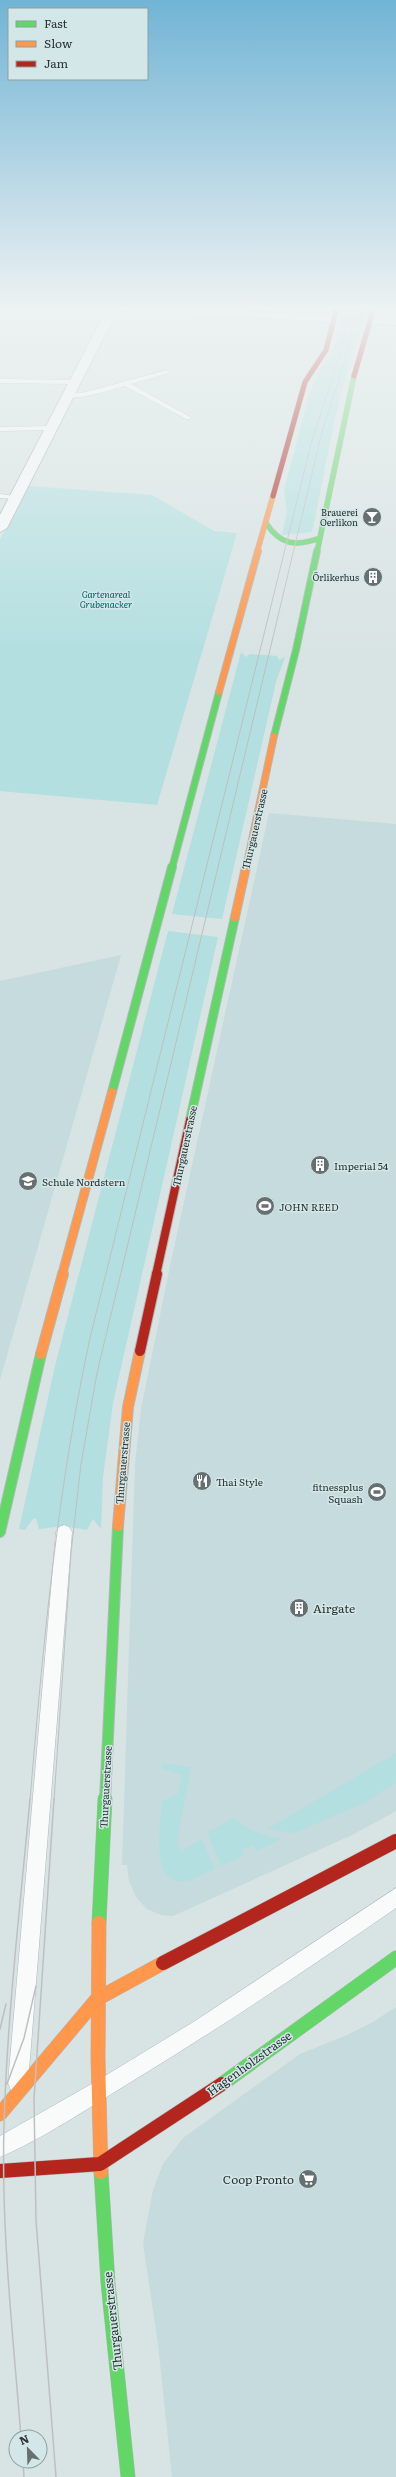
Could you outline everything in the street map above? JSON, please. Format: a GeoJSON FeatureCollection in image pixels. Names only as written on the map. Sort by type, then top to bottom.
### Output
{"type":"FeatureCollection","features":[{"type":"Feature","properties":{"kind":"main road"},"geometry":{"type":"LineString","coordinates":[[0,1532],[32,1389],[294,423]]}},
{"type":"Feature","properties":{"kind":"main road","name":"Thurgauerstrasse"},"geometry":{"type":"LineString","coordinates":[[128,2477],[108,2288],[100,2164],[97,1999],[98,1909],[119,1502],[128,1407],[281,704],[296,650],[343,423]]}},
{"type":"Feature","properties":{"kind":"main road"},"geometry":{"type":"LineString","coordinates":[[266,523],[274,538],[281,541],[302,543],[320,538]]}},
{"type":"Feature","properties":{"kind":"main road"},"geometry":{"type":"LineString","coordinates":[[0,2114],[97,1999],[228,1927],[396,1841]]}},
{"type":"Feature","properties":{"kind":"main road","name":"Hagenholzstrasse"},"geometry":{"type":"LineString","coordinates":[[100,2164],[198,2101],[396,1958]]}},
{"type":"Feature","properties":{"kind":"main road"},"geometry":{"type":"LineString","coordinates":[[0,2171],[100,2164]]}},
{"type":"Feature","properties":{"kind":"street"},"geometry":{"type":"LineString","coordinates":[[1,523],[16,498],[53,423]]}},
{"type":"Feature","properties":{"kind":"lane"},"geometry":{"type":"LineString","coordinates":[[0,429],[50,428]]}},
{"type":"Feature","properties":{"kind":"lane"},"geometry":{"type":"LineString","coordinates":[[0,496],[16,498]]}},
{"type":"Feature","properties":{"kind":"lane"},"geometry":{"type":"LineString","coordinates":[[17,2093],[64,1532]]}},
{"type":"Feature","properties":{"kind":"lane"},"geometry":{"type":"LineString","coordinates":[[0,2147],[99,2092],[228,2011],[396,1897]]}},
{"type":"Feature","properties":{"kind":"shaded area"},"geometry":{"type":"Polygon","coordinates":[[[269,813],[396,824],[396,1811],[352,1835],[173,1916],[161,1915],[147,1909],[136,1897],[129,1881],[127,1865],[122,1865],[135,1464],[141,1409],[170,1266],[269,813]]]}},
{"type":"Feature","properties":{"kind":"shaded area","name":"Schule Nordstern"},"geometry":{"type":"Polygon","coordinates":[[[121,955],[0,1380],[0,981],[121,955]]]}},
{"type":"Feature","properties":{"kind":"shaded area"},"geometry":{"type":"Polygon","coordinates":[[[396,2007],[396,2477],[172,2477],[158,2344],[143,2243],[153,2190],[163,2164],[183,2138],[300,2054],[347,2035],[373,2022],[396,2007]]]}},
{"type":"Feature","properties":{"kind":"green space"},"geometry":{"type":"Polygon","coordinates":[[[302,423],[334,423],[312,532],[282,535],[287,511],[284,490],[302,423]]]}},
{"type":"Feature","properties":{"kind":"green space","name":"Gartenareal Grubenacker"},"geometry":{"type":"Polygon","coordinates":[[[28,486],[152,495],[214,531],[237,533],[157,805],[0,791],[0,540],[28,486]]]}},
{"type":"Feature","properties":{"kind":"green space"},"geometry":{"type":"Polygon","coordinates":[[[241,652],[246,657],[250,654],[277,656],[279,660],[285,657],[276,682],[222,919],[172,914],[241,652]]]}},
{"type":"Feature","properties":{"kind":"green space"},"geometry":{"type":"Polygon","coordinates":[[[168,931],[218,937],[113,1403],[103,1477],[101,1529],[93,1519],[87,1530],[64,1526],[39,1529],[36,1518],[33,1519],[25,1530],[19,1529],[55,1366],[168,931]]]}},
{"type":"Feature","properties":{"kind":"green space"},"geometry":{"type":"Polygon","coordinates":[[[396,1753],[396,1783],[362,1804],[294,1833],[267,1829],[396,1753]]]}},
{"type":"Feature","properties":{"kind":"green space"},"geometry":{"type":"Polygon","coordinates":[[[162,1763],[191,1767],[177,1842],[181,1851],[202,1839],[215,1869],[187,1881],[175,1881],[166,1875],[162,1865],[159,1837],[162,1801],[178,1794],[182,1775],[162,1768],[162,1763]]]}},
{"type":"Feature","properties":{"kind":"green space"},"geometry":{"type":"Polygon","coordinates":[[[234,1818],[256,1832],[282,1839],[256,1851],[253,1845],[242,1850],[244,1856],[221,1866],[207,1832],[234,1818]]]}},
{"type":"Feature","properties":{"kind":"tram line"},"geometry":{"type":"LineString","coordinates":[[30,1800],[52,1568],[78,1395],[90,1338],[311,444],[318,423]]}},
{"type":"Feature","properties":{"kind":"tram line"},"geometry":{"type":"LineString","coordinates":[[54,1800],[71,1553],[81,1464],[97,1373],[325,423]]}},
{"type":"Feature","properties":{"kind":"tram line"},"geometry":{"type":"LineString","coordinates":[[20,2429],[6,2243],[4,2204],[4,2126],[11,2003],[30,1799]]}},
{"type":"Feature","properties":{"kind":"tram line"},"geometry":{"type":"LineString","coordinates":[[54,1799],[34,2099],[36,2220],[56,2477]]}},
{"type":"Feature","properties":{"kind":"tram line"},"geometry":{"type":"LineString","coordinates":[[7,2084],[24,2038],[36,1986]]}},
{"type":"Feature","properties":{"kind":"tram line"},"geometry":{"type":"LineString","coordinates":[[0,2029],[6,2004]]}},
{"type":"Feature","properties":{"kind":"tram line"},"geometry":{"type":"LineString","coordinates":[[24,2469],[24,2477]]}},
{"type":"Feature","properties":{"kind":"traffic: fast"},"geometry":{"type":"LineString","coordinates":[[274,736],[296,650],[344,423]]}},
{"type":"Feature","properties":{"kind":"traffic: fast"},"geometry":{"type":"LineString","coordinates":[[266,523],[276,537],[288,544],[303,544],[320,538]]}},
{"type":"Feature","properties":{"kind":"traffic: fast"},"geometry":{"type":"LineString","coordinates":[[112,1092],[219,692]]}},
{"type":"Feature","properties":{"kind":"traffic: fast"},"geometry":{"type":"LineString","coordinates":[[190,1120],[235,917]]}},
{"type":"Feature","properties":{"kind":"traffic: fast"},"geometry":{"type":"LineString","coordinates":[[0,1532],[41,1354]]}},
{"type":"Feature","properties":{"kind":"traffic: fast"},"geometry":{"type":"LineString","coordinates":[[99,1923],[118,1526]]}},
{"type":"Feature","properties":{"kind":"traffic: fast"},"geometry":{"type":"LineString","coordinates":[[222,2084],[396,1958]]}},
{"type":"Feature","properties":{"kind":"traffic: fast"},"geometry":{"type":"LineString","coordinates":[[101,2172],[108,2283],[128,2477]]}},
{"type":"Feature","properties":{"kind":"traffic: slow"},"geometry":{"type":"LineString","coordinates":[[219,692],[273,496]]}},
{"type":"Feature","properties":{"kind":"traffic: slow"},"geometry":{"type":"LineString","coordinates":[[235,917],[274,736]]}},
{"type":"Feature","properties":{"kind":"traffic: slow"},"geometry":{"type":"LineString","coordinates":[[41,1354],[112,1092]]}},
{"type":"Feature","properties":{"kind":"traffic: slow"},"geometry":{"type":"LineString","coordinates":[[118,1526],[128,1407],[140,1351]]}},
{"type":"Feature","properties":{"kind":"traffic: slow"},"geometry":{"type":"LineString","coordinates":[[99,1923],[98,2058],[101,2172]]}},
{"type":"Feature","properties":{"kind":"traffic: slow"},"geometry":{"type":"LineString","coordinates":[[0,2114],[97,1999],[163,1963]]}},
{"type":"Feature","properties":{"kind":"traffic: jam"},"geometry":{"type":"LineString","coordinates":[[273,496],[294,423]]}},
{"type":"Feature","properties":{"kind":"traffic: jam"},"geometry":{"type":"LineString","coordinates":[[140,1351],[190,1120]]}},
{"type":"Feature","properties":{"kind":"traffic: jam"},"geometry":{"type":"LineString","coordinates":[[163,1963],[396,1841]]}},
{"type":"Feature","properties":{"kind":"traffic: jam"},"geometry":{"type":"LineString","coordinates":[[0,2171],[100,2164],[222,2084]]}},
{"type":"Feature","properties":{"kind":"place","name":"Brauerei Oerlikon"},"geometry":{"type":"Point","coordinates":[372,517]}},
{"type":"Feature","properties":{"kind":"place","name":"Örlikerhus"},"geometry":{"type":"Point","coordinates":[373,577]}},
{"type":"Feature","properties":{"kind":"place","name":"Imperial 54"},"geometry":{"type":"Point","coordinates":[320,1165]}},
{"type":"Feature","properties":{"kind":"place","name":"Schule Nordstern"},"geometry":{"type":"Point","coordinates":[28,1181]}},
{"type":"Feature","properties":{"kind":"place","name":"JOHN REED"},"geometry":{"type":"Point","coordinates":[265,1206]}},
{"type":"Feature","properties":{"kind":"place","name":"Thai Style"},"geometry":{"type":"Point","coordinates":[202,1481]}},
{"type":"Feature","properties":{"kind":"place","name":"fitnessplus Squash"},"geometry":{"type":"Point","coordinates":[377,1492]}},
{"type":"Feature","properties":{"kind":"place","name":"Airgate"},"geometry":{"type":"Point","coordinates":[299,1608]}},
{"type":"Feature","properties":{"kind":"place","name":"Coop Pronto"},"geometry":{"type":"Point","coordinates":[308,2179]}}]}
